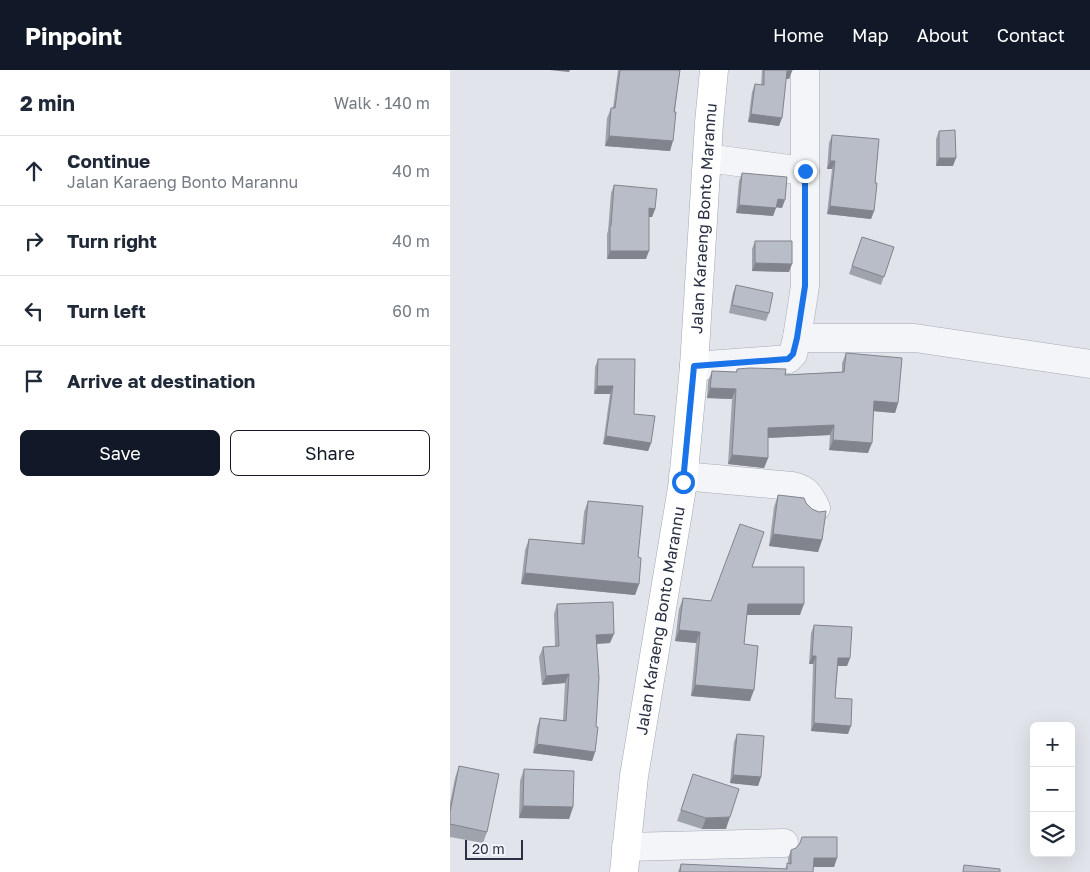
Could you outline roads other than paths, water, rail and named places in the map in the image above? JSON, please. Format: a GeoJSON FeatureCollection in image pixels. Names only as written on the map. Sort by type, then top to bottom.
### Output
{"type":"FeatureCollection","features":[{"type":"Feature","properties":{"kind":"main road","name":"Jalan Karaeng Bonto Marannu"},"geometry":{"type":"LineString","coordinates":[[625,859],[634,776],[683,476],[694,366],[714,70]]}},
{"type":"Feature","properties":{"kind":"street"},"geometry":{"type":"LineString","coordinates":[[694,366],[788,359],[793,354],[805,286],[804,70]]}},
{"type":"Feature","properties":{"kind":"street"},"geometry":{"type":"LineString","coordinates":[[707,158],[805,171]]}},
{"type":"Feature","properties":{"kind":"street"},"geometry":{"type":"LineString","coordinates":[[797,338],[915,338],[1090,364]]}},
{"type":"Feature","properties":{"kind":"street"},"geometry":{"type":"LineString","coordinates":[[683,476],[792,486],[800,488],[807,493],[816,508]]}},
{"type":"Feature","properties":{"kind":"street"},"geometry":{"type":"LineString","coordinates":[[625,859],[784,843]]}}]}
